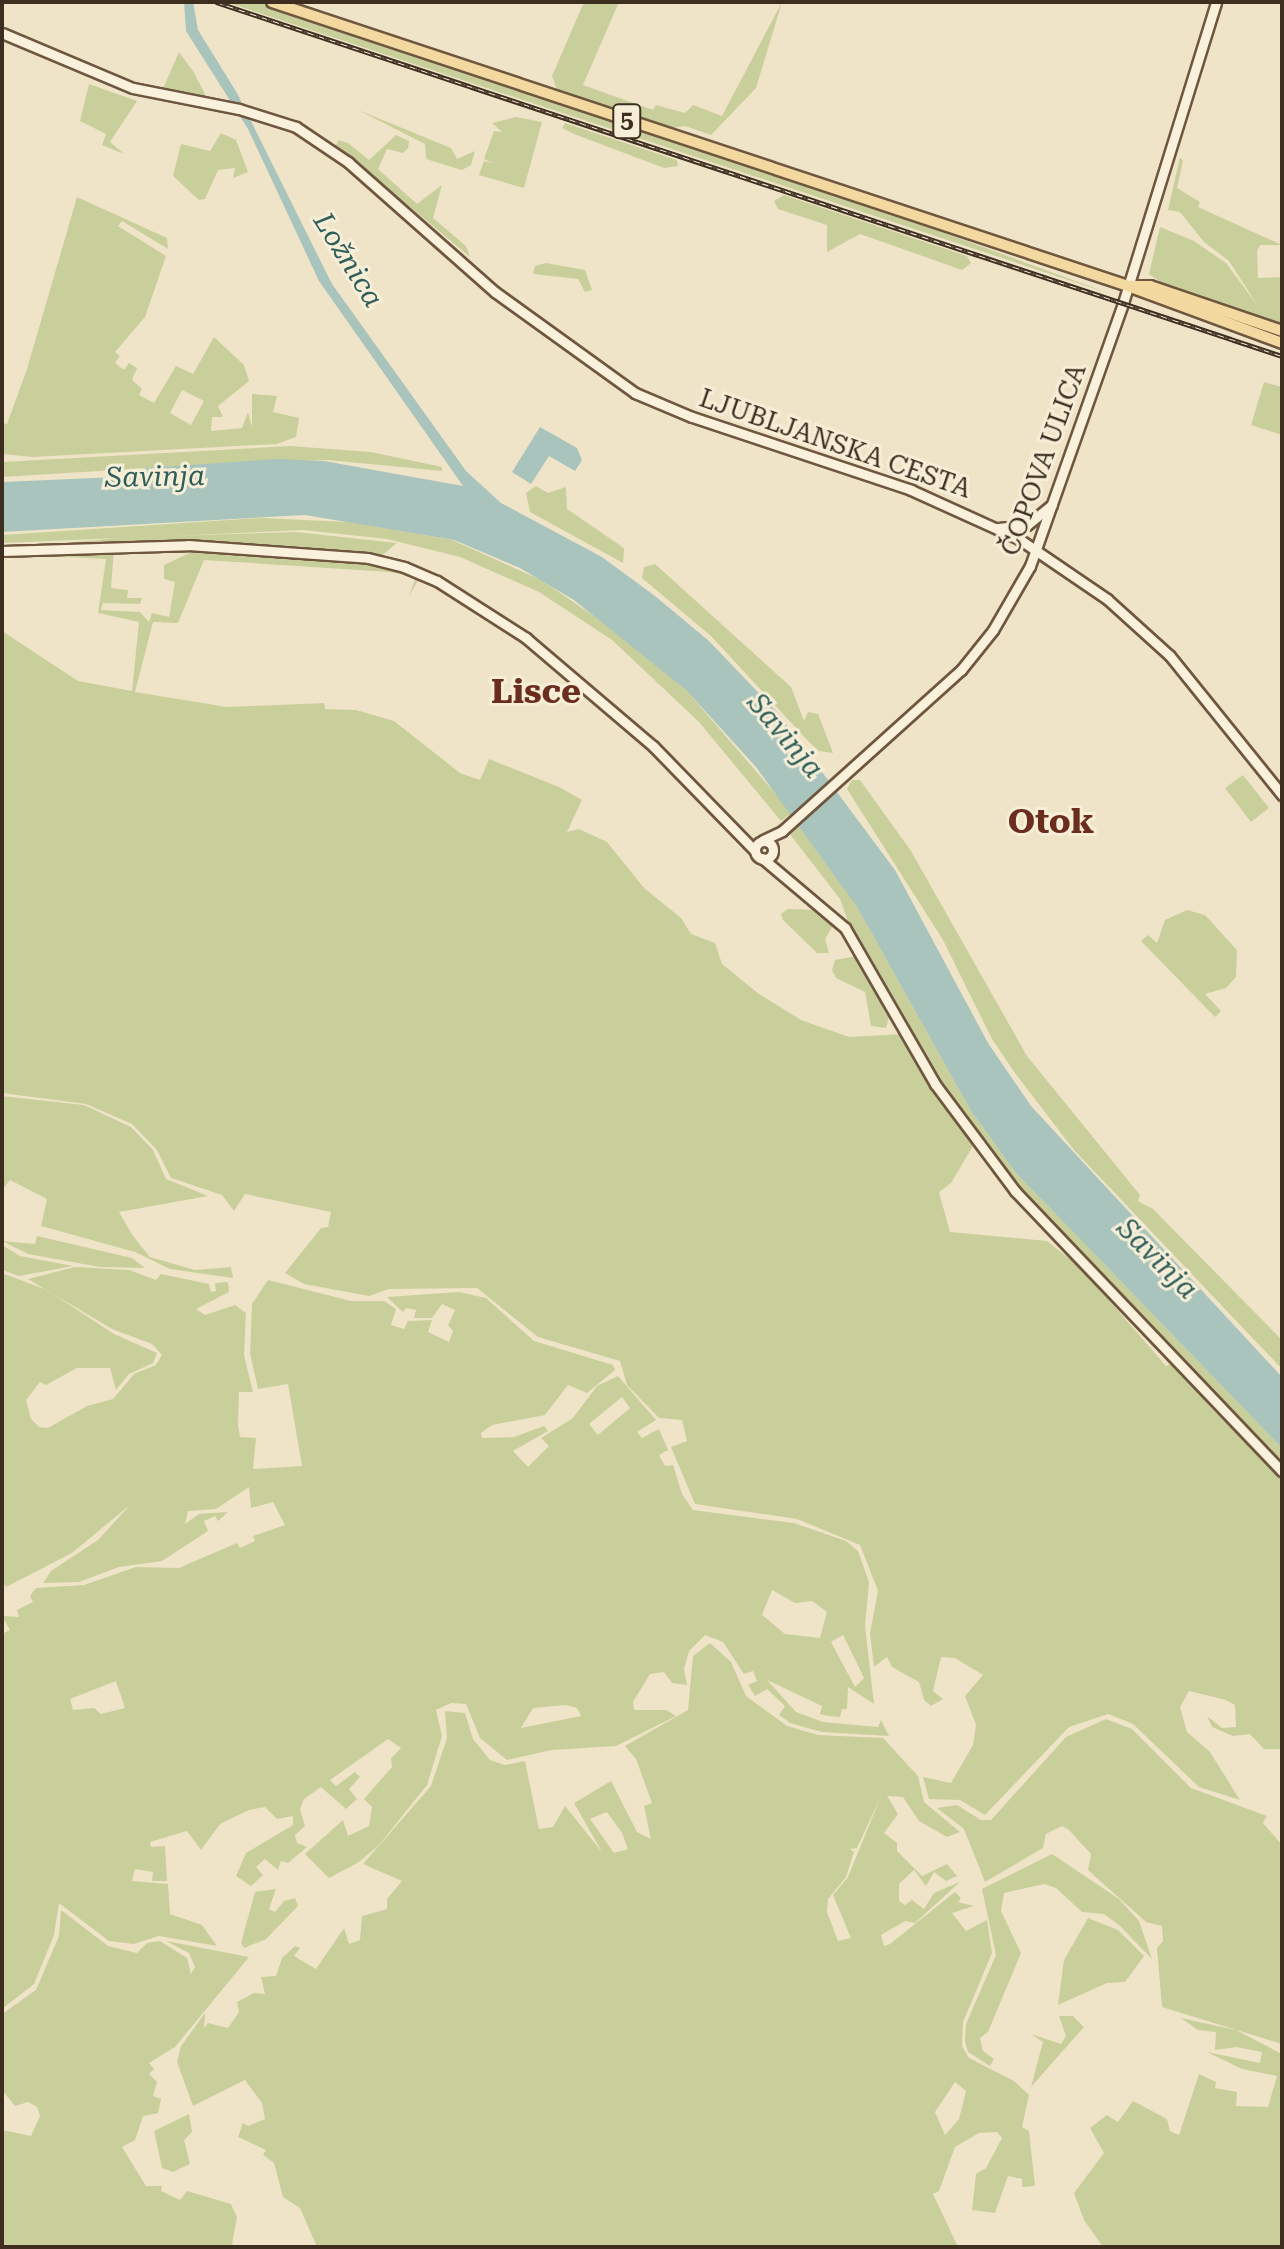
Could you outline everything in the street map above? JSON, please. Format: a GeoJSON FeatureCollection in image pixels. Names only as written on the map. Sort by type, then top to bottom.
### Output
{"type":"FeatureCollection","features":[{"type":"Feature","properties":{"kind":"main road","name":"5"},"geometry":{"type":"LineString","coordinates":[[272,2],[1128,286],[1282,343]]}},
{"type":"Feature","properties":{"kind":"main road","name":"5"},"geometry":{"type":"LineString","coordinates":[[1128,286],[1150,286],[1282,331]]}},
{"type":"Feature","properties":{"kind":"street","name":"ČOPOVA ULICA"},"geometry":{"type":"LineString","coordinates":[[764,849],[961,670],[1000,619],[1038,550],[1128,286],[1216,2]]}},
{"type":"Feature","properties":{"kind":"street","name":"LJUBLJANSKA CESTA"},"geometry":{"type":"LineString","coordinates":[[2,33],[119,83],[169,99],[263,115],[327,146],[471,272],[613,380],[666,407],[911,490],[998,528],[1038,550],[1107,599],[1170,656],[1282,795]]}},
{"type":"Feature","properties":{"kind":"street"},"geometry":{"type":"LineString","coordinates":[[998,528],[1027,525],[1056,499]]}},
{"type":"Feature","properties":{"kind":"street"},"geometry":{"type":"LineString","coordinates":[[2,551],[188,545],[368,558],[404,567],[437,581],[526,638],[653,746],[743,837],[764,849],[781,872],[845,928],[935,1084],[1015,1191],[1282,1471]]}},
{"type":"Feature","properties":{"kind":"green space"},"geometry":{"type":"Polygon","coordinates":[[[226,2],[257,2],[893,214],[1111,294],[226,2]]]}},
{"type":"Feature","properties":{"kind":"green space"},"geometry":{"type":"Polygon","coordinates":[[[584,2],[619,2],[583,85],[653,110],[656,105],[685,113],[693,105],[722,116],[782,2],[756,88],[711,135],[685,126],[672,128],[557,90],[552,76],[584,2]]]}},
{"type":"Feature","properties":{"kind":"green space"},"geometry":{"type":"Polygon","coordinates":[[[179,52],[193,71],[207,98],[162,91],[179,52]]]}},
{"type":"Feature","properties":{"kind":"green space"},"geometry":{"type":"Polygon","coordinates":[[[89,84],[137,101],[110,142],[124,154],[102,145],[106,134],[80,121],[89,84]]]}},
{"type":"Feature","properties":{"kind":"green space"},"geometry":{"type":"Polygon","coordinates":[[[358,110],[451,148],[457,159],[475,151],[471,165],[462,170],[426,159],[425,144],[358,110]]]}},
{"type":"Feature","properties":{"kind":"green space"},"geometry":{"type":"Polygon","coordinates":[[[516,117],[542,122],[524,188],[479,175],[484,161],[493,163],[484,159],[494,131],[502,132],[492,123],[516,117]]]}},
{"type":"Feature","properties":{"kind":"green space"},"geometry":{"type":"Polygon","coordinates":[[[565,123],[677,160],[678,166],[664,168],[574,134],[562,128],[565,123]]]}},
{"type":"Feature","properties":{"kind":"green space"},"geometry":{"type":"Polygon","coordinates":[[[221,133],[236,140],[248,172],[233,178],[235,168],[218,170],[205,199],[199,200],[173,176],[181,144],[210,151],[221,133]]]}},
{"type":"Feature","properties":{"kind":"green space"},"geometry":{"type":"Polygon","coordinates":[[[396,135],[409,141],[408,148],[403,153],[387,149],[378,169],[417,204],[442,185],[433,218],[466,246],[470,257],[336,145],[339,140],[348,143],[369,160],[396,135]]]}},
{"type":"Feature","properties":{"kind":"green space"},"geometry":{"type":"Polygon","coordinates":[[[1180,157],[1183,161],[1177,188],[1200,202],[1198,207],[1282,245],[1260,245],[1257,251],[1258,278],[1282,277],[1282,324],[1162,283],[1149,274],[1160,227],[1194,241],[1226,263],[1258,306],[1229,261],[1204,242],[1180,212],[1168,210],[1180,157]]]}},
{"type":"Feature","properties":{"kind":"green space"},"geometry":{"type":"Polygon","coordinates":[[[784,195],[967,256],[971,263],[962,270],[860,234],[827,252],[827,225],[778,209],[774,201],[784,195]]]}},
{"type":"Feature","properties":{"kind":"green space"},"geometry":{"type":"Polygon","coordinates":[[[77,197],[167,238],[168,249],[122,221],[118,226],[166,256],[145,317],[115,352],[120,356],[115,363],[124,370],[129,363],[137,368],[132,380],[142,389],[139,395],[154,403],[176,366],[193,374],[214,337],[244,365],[249,381],[218,406],[223,417],[212,417],[211,431],[242,428],[248,412],[252,427],[252,394],[277,396],[273,412],[299,418],[296,437],[277,444],[32,457],[2,454],[2,423],[7,424],[27,369],[77,197]],[[182,390],[170,413],[191,425],[204,401],[182,390]]]}},
{"type":"Feature","properties":{"kind":"green space"},"geometry":{"type":"Polygon","coordinates":[[[546,263],[585,270],[592,290],[585,292],[578,279],[533,274],[535,266],[546,263]]]}},
{"type":"Feature","properties":{"kind":"green space"},"geometry":{"type":"Polygon","coordinates":[[[1264,382],[1282,387],[1282,435],[1251,425],[1264,382]]]}},
{"type":"Feature","properties":{"kind":"green space"},"geometry":{"type":"Polygon","coordinates":[[[290,446],[371,452],[442,467],[442,471],[328,460],[261,461],[2,477],[2,462],[290,446]]]}},
{"type":"Feature","properties":{"kind":"green space"},"geometry":{"type":"Polygon","coordinates":[[[536,486],[548,493],[566,487],[567,509],[624,548],[623,563],[530,512],[526,493],[536,486]]]}},
{"type":"Feature","properties":{"kind":"green space"},"geometry":{"type":"Polygon","coordinates":[[[260,518],[349,522],[452,540],[541,580],[616,631],[686,690],[792,813],[781,821],[699,722],[612,640],[539,592],[460,557],[387,539],[303,530],[171,536],[296,532],[397,543],[380,557],[183,542],[2,548],[121,538],[2,543],[2,535],[260,518]]]}},
{"type":"Feature","properties":{"kind":"green space"},"geometry":{"type":"Polygon","coordinates":[[[114,550],[111,588],[128,590],[127,598],[142,598],[140,604],[103,603],[101,610],[140,612],[149,622],[152,613],[169,617],[175,582],[164,579],[164,565],[196,550],[364,562],[420,577],[409,596],[416,577],[389,572],[204,560],[178,623],[153,622],[135,692],[227,707],[324,703],[325,709],[356,710],[394,721],[460,773],[480,780],[489,759],[559,787],[582,800],[567,832],[579,829],[607,842],[644,888],[681,918],[691,934],[715,943],[722,964],[759,994],[801,1020],[849,1037],[903,1034],[973,1146],[951,1183],[939,1192],[950,1232],[1047,1241],[1080,1267],[1166,1366],[1175,1362],[1211,1408],[1282,1477],[1282,1749],[1264,1749],[1250,1734],[1233,1736],[1212,1727],[1207,1716],[1222,1728],[1236,1727],[1235,1705],[1226,1700],[1189,1691],[1180,1707],[1187,1732],[1210,1752],[1240,1800],[1199,1787],[1133,1724],[1108,1714],[1069,1727],[985,1815],[960,1800],[929,1799],[923,1777],[951,1783],[973,1745],[976,1725],[965,1696],[983,1675],[955,1658],[941,1657],[933,1691],[943,1699],[931,1706],[924,1700],[919,1682],[892,1667],[887,1657],[874,1667],[870,1633],[878,1591],[860,1545],[797,1519],[695,1504],[671,1447],[687,1441],[682,1420],[659,1418],[627,1385],[620,1361],[538,1337],[477,1288],[389,1289],[369,1296],[304,1284],[285,1273],[321,1228],[328,1227],[331,1212],[245,1194],[234,1211],[222,1195],[171,1178],[157,1150],[132,1124],[86,1104],[2,1093],[2,631],[78,681],[132,691],[139,622],[98,613],[106,559],[8,554],[114,550]]]}},
{"type":"Feature","properties":{"kind":"green space"},"geometry":{"type":"Polygon","coordinates":[[[655,564],[791,687],[804,721],[808,712],[818,714],[833,753],[819,751],[809,742],[711,636],[642,578],[644,567],[655,564]]]}},
{"type":"Feature","properties":{"kind":"green space"},"geometry":{"type":"Polygon","coordinates":[[[1243,775],[1269,808],[1251,822],[1225,788],[1243,775]]]}},
{"type":"Feature","properties":{"kind":"green space"},"geometry":{"type":"Polygon","coordinates":[[[852,780],[860,780],[911,851],[1027,1056],[1140,1195],[1138,1201],[1153,1209],[1282,1340],[1282,1369],[1074,1150],[1015,1073],[992,1039],[943,940],[847,789],[852,780]]]}},
{"type":"Feature","properties":{"kind":"green space"},"geometry":{"type":"Polygon","coordinates":[[[801,824],[857,907],[971,1111],[1016,1173],[1282,1448],[1282,1465],[1011,1179],[938,1082],[850,927],[840,899],[789,833],[801,824]]]}},
{"type":"Feature","properties":{"kind":"green space"},"geometry":{"type":"Polygon","coordinates":[[[788,909],[817,910],[834,924],[825,939],[829,953],[817,953],[783,920],[781,914],[788,909]]]}},
{"type":"Feature","properties":{"kind":"green space"},"geometry":{"type":"Polygon","coordinates":[[[1187,910],[1205,915],[1237,950],[1236,977],[1226,988],[1205,994],[1221,1011],[1215,1017],[1141,941],[1148,935],[1157,943],[1165,920],[1187,910]]]}},
{"type":"Feature","properties":{"kind":"green space"},"geometry":{"type":"Polygon","coordinates":[[[857,956],[890,1014],[886,1028],[871,1026],[865,992],[836,978],[832,970],[835,960],[857,956]]]}},
{"type":"Feature","properties":{"kind":"green space"},"geometry":{"type":"Polygon","coordinates":[[[2,1096],[84,1105],[131,1127],[153,1150],[166,1179],[208,1196],[119,1212],[133,1236],[150,1257],[195,1270],[231,1267],[233,1278],[170,1269],[135,1252],[41,1226],[47,1199],[10,1180],[2,1190],[2,1096]]]}},
{"type":"Feature","properties":{"kind":"green space"},"geometry":{"type":"Polygon","coordinates":[[[37,1236],[132,1258],[145,1268],[100,1267],[28,1254],[2,1241],[35,1244],[37,1236]]]}},
{"type":"Feature","properties":{"kind":"green space"},"geometry":{"type":"Polygon","coordinates":[[[2,1245],[20,1256],[73,1266],[19,1276],[2,1270],[2,1245]]]}},
{"type":"Feature","properties":{"kind":"green space"},"geometry":{"type":"Polygon","coordinates":[[[75,1267],[129,1270],[156,1280],[161,1274],[209,1284],[211,1292],[216,1291],[215,1283],[228,1282],[229,1292],[196,1309],[205,1315],[235,1305],[246,1313],[244,1355],[253,1392],[239,1392],[238,1425],[240,1437],[256,1438],[253,1469],[302,1466],[288,1384],[258,1389],[250,1354],[252,1304],[268,1280],[351,1301],[384,1301],[396,1309],[391,1325],[404,1329],[408,1321],[432,1320],[428,1332],[449,1342],[453,1331],[448,1325],[455,1310],[442,1304],[432,1318],[414,1318],[416,1310],[406,1308],[403,1312],[387,1297],[459,1292],[486,1298],[534,1341],[613,1365],[615,1370],[587,1393],[568,1385],[545,1415],[492,1425],[481,1433],[482,1438],[514,1437],[544,1426],[548,1431],[513,1451],[528,1467],[549,1446],[541,1438],[573,1418],[597,1386],[618,1376],[656,1420],[637,1432],[642,1438],[659,1429],[668,1450],[659,1455],[665,1466],[673,1465],[682,1494],[693,1510],[794,1523],[846,1541],[858,1551],[869,1582],[865,1626],[874,1704],[848,1687],[847,1709],[842,1709],[840,1717],[828,1716],[820,1714],[822,1706],[767,1680],[796,1712],[823,1722],[878,1727],[881,1720],[889,1736],[822,1732],[790,1723],[779,1715],[785,1706],[767,1689],[755,1696],[748,1685],[757,1681],[753,1671],[744,1674],[723,1642],[705,1635],[689,1651],[684,1669],[687,1685],[672,1683],[664,1672],[650,1674],[633,1702],[634,1710],[666,1710],[676,1716],[616,1746],[552,1750],[507,1760],[480,1738],[466,1704],[451,1703],[436,1710],[442,1736],[427,1785],[379,1845],[359,1862],[329,1878],[305,1854],[343,1820],[348,1836],[369,1826],[372,1807],[364,1799],[392,1767],[391,1758],[401,1748],[388,1739],[330,1780],[336,1786],[355,1772],[360,1777],[349,1789],[357,1799],[346,1809],[321,1787],[304,1799],[300,1809],[305,1826],[295,1835],[297,1843],[307,1847],[288,1863],[281,1861],[278,1870],[265,1859],[256,1867],[263,1875],[251,1886],[236,1876],[246,1853],[293,1825],[293,1816],[277,1819],[265,1807],[249,1810],[220,1824],[201,1850],[187,1831],[150,1842],[151,1847],[165,1846],[167,1881],[152,1881],[153,1872],[135,1869],[132,1881],[168,1884],[170,1914],[202,1925],[217,1946],[159,1936],[134,1944],[109,1941],[59,1903],[54,1935],[34,1984],[2,2009],[2,1634],[10,1630],[2,1616],[19,1617],[17,1610],[33,1602],[30,1596],[36,1588],[84,1585],[136,1567],[179,1568],[237,1543],[240,1548],[255,1541],[253,1536],[285,1525],[273,1502],[251,1508],[249,1487],[216,1509],[188,1511],[185,1524],[199,1514],[228,1512],[218,1521],[215,1516],[204,1521],[208,1531],[162,1561],[119,1567],[79,1582],[43,1583],[51,1571],[98,1540],[130,1505],[72,1553],[6,1587],[2,1581],[2,1273],[46,1289],[28,1279],[75,1267]],[[52,1293],[114,1334],[157,1353],[153,1363],[129,1374],[116,1390],[110,1368],[77,1368],[46,1385],[40,1382],[26,1400],[31,1419],[39,1427],[48,1428],[87,1406],[113,1399],[134,1374],[156,1365],[162,1355],[152,1344],[112,1329],[52,1293]],[[622,1397],[589,1424],[598,1435],[630,1408],[622,1397]],[[772,1590],[762,1615],[785,1634],[820,1638],[827,1612],[812,1601],[795,1603],[772,1590]],[[843,1635],[831,1642],[855,1687],[864,1678],[843,1635]],[[116,1681],[70,1699],[73,1710],[94,1708],[101,1714],[125,1708],[116,1681]],[[566,1705],[533,1708],[521,1728],[581,1716],[577,1708],[566,1705]]]}},
{"type":"Feature","properties":{"kind":"green space"},"geometry":{"type":"Polygon","coordinates":[[[710,1643],[731,1662],[746,1696],[787,1726],[818,1735],[883,1738],[918,1776],[924,1802],[960,1832],[947,1837],[919,1821],[903,1797],[887,1796],[898,1814],[884,1833],[897,1843],[897,1851],[922,1876],[947,1864],[957,1876],[946,1881],[934,1872],[926,1886],[914,1870],[899,1884],[899,1901],[905,1905],[912,1900],[924,1909],[934,1893],[960,1882],[915,1923],[905,1921],[881,1935],[884,1946],[890,1944],[955,1892],[961,1898],[958,1902],[974,1906],[952,1913],[966,1931],[987,1920],[992,1953],[963,2022],[962,2046],[969,2058],[1014,2081],[1029,2095],[1022,2127],[1029,2131],[1035,2186],[1022,2187],[1022,2179],[1008,2176],[995,2213],[972,2210],[976,2174],[986,2168],[1002,2138],[997,2132],[979,2133],[955,2147],[939,2191],[933,2194],[958,2247],[317,2247],[300,2208],[283,2197],[274,2163],[263,2155],[266,2150],[238,2137],[243,2123],[248,2126],[265,2119],[262,2103],[245,2080],[193,2106],[177,2062],[181,2046],[205,2013],[204,2028],[208,2023],[228,2028],[239,2012],[237,2002],[254,1993],[265,1994],[261,1977],[276,1976],[282,1958],[295,1946],[300,1948],[294,1956],[316,1969],[344,1928],[349,1944],[360,1940],[362,1916],[387,1909],[387,1899],[402,1881],[363,1864],[431,1786],[447,1738],[445,1711],[465,1713],[473,1739],[490,1760],[505,1765],[525,1761],[539,1829],[553,1827],[565,1806],[602,1852],[574,1803],[611,1781],[637,1832],[651,1839],[644,1806],[652,1803],[636,1759],[625,1746],[688,1710],[693,1656],[710,1643]],[[881,1796],[857,1848],[850,1849],[854,1852],[846,1877],[828,1899],[827,1912],[838,1941],[851,1938],[833,1895],[848,1877],[881,1796]],[[607,1812],[590,1819],[614,1853],[628,1849],[622,1833],[607,1812]],[[955,2082],[935,2112],[945,2135],[959,2119],[966,2091],[955,2082]]]}},
{"type":"Feature","properties":{"kind":"green space"},"geometry":{"type":"Polygon","coordinates":[[[1106,1719],[1132,1729],[1191,1788],[1267,1816],[1263,1823],[1282,1845],[1282,2044],[1162,2007],[1157,1948],[1163,1941],[1162,1926],[1146,1922],[1088,1870],[1091,1854],[1069,1830],[1062,1826],[1046,1834],[1043,1848],[985,1882],[964,1829],[937,1808],[957,1805],[981,1820],[991,1820],[1066,1737],[1106,1719]]]}},
{"type":"Feature","properties":{"kind":"green space"},"geometry":{"type":"Polygon","coordinates":[[[1052,1854],[1119,1899],[1139,1921],[1152,1959],[1119,1925],[1104,1914],[1082,1912],[1056,1888],[1044,1884],[1004,1893],[1001,1911],[1021,1953],[988,2032],[980,2038],[983,2051],[994,2059],[990,2066],[968,2052],[965,2041],[966,2024],[996,1955],[982,1889],[1052,1854]]]}},
{"type":"Feature","properties":{"kind":"green space"},"geometry":{"type":"Polygon","coordinates":[[[276,1889],[269,1909],[275,1912],[284,1901],[295,1898],[298,1906],[266,1939],[244,1948],[241,1943],[255,1892],[276,1889]]]}},
{"type":"Feature","properties":{"kind":"green space"},"geometry":{"type":"Polygon","coordinates":[[[61,1910],[108,1946],[137,1953],[147,1943],[160,1941],[187,1958],[191,1974],[195,1967],[189,1953],[166,1941],[249,1957],[175,2047],[149,2063],[154,2069],[149,2074],[157,2082],[153,2096],[161,2099],[158,2113],[143,2116],[135,2140],[122,2147],[146,2186],[162,2186],[161,2191],[180,2200],[187,2191],[231,2204],[237,2217],[232,2244],[238,2247],[2,2247],[2,2130],[31,2136],[40,2116],[37,2107],[28,2102],[15,2106],[2,2090],[2,2014],[36,1990],[59,1936],[61,1910]]]}},
{"type":"Feature","properties":{"kind":"green space"},"geometry":{"type":"Polygon","coordinates":[[[1088,1918],[1118,1930],[1144,1956],[1125,1982],[1107,1983],[1058,2005],[1064,1960],[1088,1918]]]}},
{"type":"Feature","properties":{"kind":"green space"},"geometry":{"type":"Polygon","coordinates":[[[1059,2016],[1073,2016],[1084,2027],[1031,2087],[1043,2042],[1031,2034],[1061,2044],[1066,2036],[1059,2016]]]}},
{"type":"Feature","properties":{"kind":"green space"},"geometry":{"type":"Polygon","coordinates":[[[1181,2018],[1236,2030],[1282,2054],[1282,2247],[1103,2247],[1084,2220],[1074,2193],[1104,2153],[1090,2128],[1107,2115],[1118,2122],[1133,2101],[1167,2119],[1170,2131],[1179,2135],[1199,2074],[1216,2082],[1215,2088],[1237,2092],[1236,2106],[1268,2107],[1277,2076],[1242,2069],[1207,2052],[1260,2063],[1262,2052],[1236,2047],[1215,2050],[1216,2032],[1198,2030],[1181,2018]]]}},
{"type":"Feature","properties":{"kind":"green space"},"geometry":{"type":"Polygon","coordinates":[[[189,2114],[192,2132],[184,2140],[190,2164],[173,2172],[162,2168],[154,2131],[189,2114]]]}},
{"type":"Feature","properties":{"kind":"water","name":"Savinja"},"geometry":{"type":"Polygon","coordinates":[[[184,2],[193,2],[198,30],[237,93],[332,284],[466,471],[501,503],[602,557],[655,596],[709,641],[778,713],[895,870],[988,1043],[1031,1106],[1282,1377],[1282,1448],[1016,1173],[971,1111],[857,907],[756,767],[686,690],[574,600],[520,568],[454,540],[305,515],[2,532],[2,482],[140,476],[145,468],[278,459],[324,461],[463,486],[319,281],[248,129],[186,31],[184,2]]]}},
{"type":"Feature","properties":{"kind":"water"},"geometry":{"type":"Polygon","coordinates":[[[540,427],[577,448],[582,460],[575,471],[549,456],[531,484],[512,472],[540,427]]]}},
{"type":"Feature","properties":{"kind":"railway"},"geometry":{"type":"LineString","coordinates":[[216,2],[1282,356]]}},
{"type":"Feature","properties":{"kind":"district","name":"Lisce"},"geometry":{"type":"Point","coordinates":[536,692]}},
{"type":"Feature","properties":{"kind":"district","name":"Otok"},"geometry":{"type":"Point","coordinates":[1051,822]}},
{"type":"Feature","properties":{"kind":"water label","name":"Ložnica"},"geometry":{"type":"Point","coordinates":[348,260]}}]}
